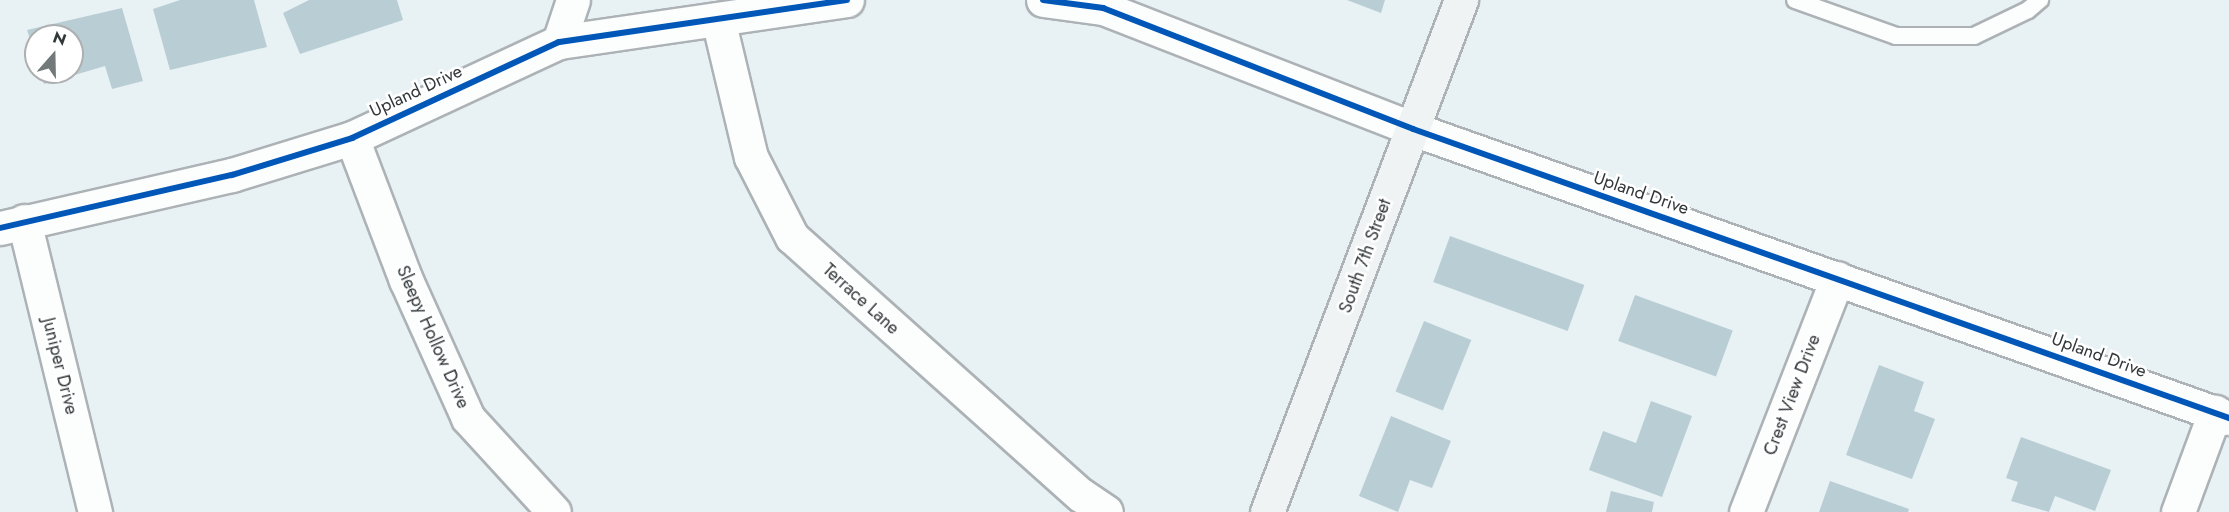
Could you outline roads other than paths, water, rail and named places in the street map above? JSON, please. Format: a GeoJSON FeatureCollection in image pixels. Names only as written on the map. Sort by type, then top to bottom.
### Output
{"type":"FeatureCollection","features":[{"type":"Feature","properties":{"kind":"street"},"geometry":{"type":"LineString","coordinates":[[559,42],[573,0]]}},
{"type":"Feature","properties":{"kind":"street","name":"Upland Drive"},"geometry":{"type":"LineString","coordinates":[[12,224],[232,175],[352,138],[559,42],[847,0]]}},
{"type":"Feature","properties":{"kind":"street","name":"Upland Drive"},"geometry":{"type":"LineString","coordinates":[[1043,0],[1104,4],[1413,129],[2222,415]]}},
{"type":"Feature","properties":{"kind":"street","name":"South 7th Street"},"geometry":{"type":"LineString","coordinates":[[1267,512],[1461,0]]}},
{"type":"Feature","properties":{"kind":"street","name":"Terrace Lane"},"geometry":{"type":"LineString","coordinates":[[718,19],[751,158],[792,237],[1081,495],[1106,512]]}},
{"type":"Feature","properties":{"kind":"street","name":"Sleepy Hollow Drive"},"geometry":{"type":"LineString","coordinates":[[352,138],[406,280],[468,418],[554,512]]}},
{"type":"Feature","properties":{"kind":"street","name":"Juniper Drive"},"geometry":{"type":"LineString","coordinates":[[12,224],[95,512]]}},
{"type":"Feature","properties":{"kind":"street","name":"Crest View Drive"},"geometry":{"type":"LineString","coordinates":[[1746,512],[1837,278]]}},
{"type":"Feature","properties":{"kind":"street"},"geometry":{"type":"LineString","coordinates":[[2178,512],[2222,415]]}},
{"type":"Feature","properties":{"kind":"lane"},"geometry":{"type":"LineString","coordinates":[[1795,0],[1896,36],[1974,36],[2028,10],[2040,0]]}}]}
